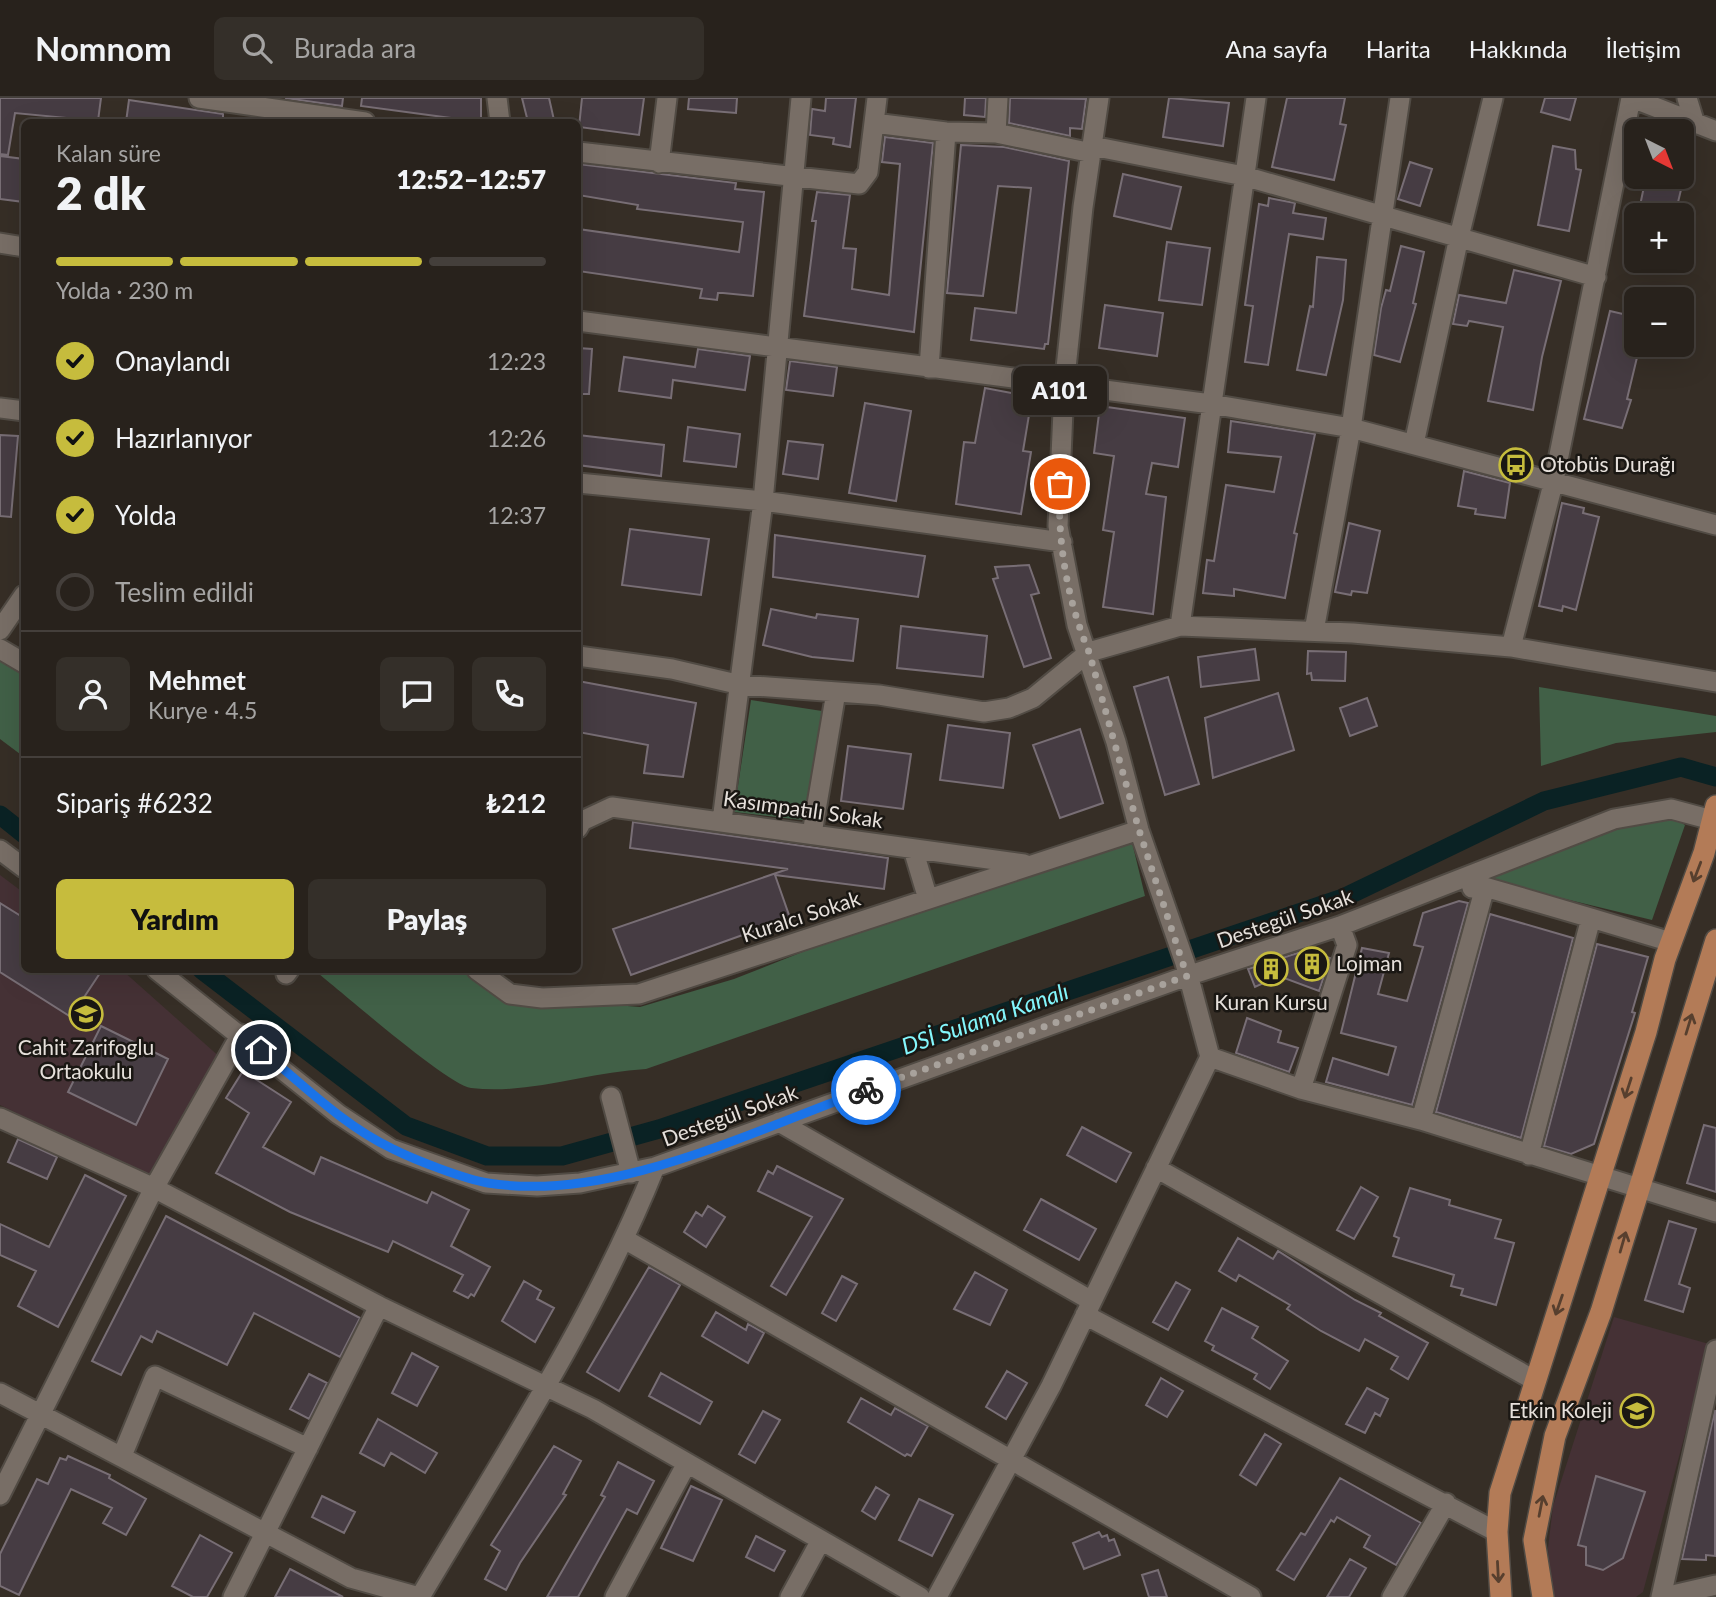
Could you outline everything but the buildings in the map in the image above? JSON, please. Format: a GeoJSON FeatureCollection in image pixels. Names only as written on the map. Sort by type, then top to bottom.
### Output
{"type":"FeatureCollection","features":[{"type":"Feature","properties":{"kind":"main road"},"geometry":{"type":"LineString","coordinates":[[1501,1597],[1497,1532],[1500,1493],[1646,1032],[1671,942],[1704,853],[1714,813]]}},
{"type":"Feature","properties":{"kind":"main road"},"geometry":{"type":"LineString","coordinates":[[1543,1597],[1534,1540],[1555,1436],[1601,1312],[1714,950]]}},
{"type":"Feature","properties":{"kind":"street"},"geometry":{"type":"LineString","coordinates":[[199,98],[344,119]]}},
{"type":"Feature","properties":{"kind":"street"},"geometry":{"type":"LineString","coordinates":[[497,98],[500,119]]}},
{"type":"Feature","properties":{"kind":"street"},"geometry":{"type":"LineString","coordinates":[[659,163],[667,98]]}},
{"type":"Feature","properties":{"kind":"street"},"geometry":{"type":"LineString","coordinates":[[722,821],[762,501],[800,98]]}},
{"type":"Feature","properties":{"kind":"street"},"geometry":{"type":"LineString","coordinates":[[581,152],[859,184],[868,172],[877,98]]}},
{"type":"Feature","properties":{"kind":"street"},"geometry":{"type":"LineString","coordinates":[[996,133],[998,98]]}},
{"type":"Feature","properties":{"kind":"street"},"geometry":{"type":"LineString","coordinates":[[937,1597],[1012,1458],[1088,1308],[1210,1057],[1186,969],[1139,830],[1089,652],[1077,625],[1058,526],[1064,387],[1099,98]]}},
{"type":"Feature","properties":{"kind":"street"},"geometry":{"type":"LineString","coordinates":[[1180,626],[1256,98]]}},
{"type":"Feature","properties":{"kind":"street"},"geometry":{"type":"LineString","coordinates":[[1314,631],[1351,428],[1400,98]]}},
{"type":"Feature","properties":{"kind":"street"},"geometry":{"type":"LineString","coordinates":[[1414,444],[1459,237],[1493,98]]}},
{"type":"Feature","properties":{"kind":"street"},"geometry":{"type":"LineString","coordinates":[[1511,647],[1554,480],[1632,98],[1716,131]]}},
{"type":"Feature","properties":{"kind":"street"},"geometry":{"type":"LineString","coordinates":[[1687,98],[1695,124]]}},
{"type":"Feature","properties":{"kind":"street"},"geometry":{"type":"LineString","coordinates":[[874,123],[946,132],[996,133],[1244,176],[1596,276]]}},
{"type":"Feature","properties":{"kind":"street"},"geometry":{"type":"LineString","coordinates":[[929,368],[946,132]]}},
{"type":"Feature","properties":{"kind":"street"},"geometry":{"type":"LineString","coordinates":[[0,243],[21,246]]}},
{"type":"Feature","properties":{"kind":"street"},"geometry":{"type":"LineString","coordinates":[[581,321],[1064,387],[1212,404],[1351,428],[1716,525]]}},
{"type":"Feature","properties":{"kind":"street"},"geometry":{"type":"LineString","coordinates":[[0,408],[21,411]]}},
{"type":"Feature","properties":{"kind":"street"},"geometry":{"type":"LineString","coordinates":[[581,483],[762,501],[1062,542]]}},
{"type":"Feature","properties":{"kind":"street"},"geometry":{"type":"LineString","coordinates":[[0,630],[21,599]]}},
{"type":"Feature","properties":{"kind":"street"},"geometry":{"type":"LineString","coordinates":[[581,656],[673,669],[741,685],[879,695],[984,712],[1033,698],[1089,652],[1180,626],[1314,631],[1511,647],[1716,682]]}},
{"type":"Feature","properties":{"kind":"street"},"geometry":{"type":"LineString","coordinates":[[0,649],[21,661]]}},
{"type":"Feature","properties":{"kind":"street"},"geometry":{"type":"LineString","coordinates":[[812,835],[836,692]]}},
{"type":"Feature","properties":{"kind":"street","name":"Kasımpatılı Sokak"},"geometry":{"type":"LineString","coordinates":[[581,823],[611,807],[1028,865]]}},
{"type":"Feature","properties":{"kind":"street","name":"Destegül Sokak"},"geometry":{"type":"LineString","coordinates":[[161,973],[241,1034],[338,1114],[391,1149],[486,1183],[537,1186],[580,1184],[655,1167],[1186,969],[1340,926],[1614,819],[1671,809],[1714,813]]}},
{"type":"Feature","properties":{"kind":"street","name":"Kuralcı Sokak"},"geometry":{"type":"LineString","coordinates":[[483,973],[510,994],[542,998],[639,994],[1139,830]]}},
{"type":"Feature","properties":{"kind":"street"},"geometry":{"type":"LineString","coordinates":[[914,849],[928,899]]}},
{"type":"Feature","properties":{"kind":"street"},"geometry":{"type":"LineString","coordinates":[[0,850],[21,866]]}},
{"type":"Feature","properties":{"kind":"street"},"geometry":{"type":"LineString","coordinates":[[1421,1121],[1485,887]]}},
{"type":"Feature","properties":{"kind":"street"},"geometry":{"type":"LineString","coordinates":[[1430,891],[1485,887],[1671,942]]}},
{"type":"Feature","properties":{"kind":"street"},"geometry":{"type":"LineString","coordinates":[[1529,1155],[1591,918]]}},
{"type":"Feature","properties":{"kind":"street"},"geometry":{"type":"LineString","coordinates":[[1301,1089],[1347,945],[1340,926]]}},
{"type":"Feature","properties":{"kind":"street"},"geometry":{"type":"LineString","coordinates":[[0,1495],[154,1188],[241,1034]]}},
{"type":"Feature","properties":{"kind":"street"},"geometry":{"type":"LineString","coordinates":[[1210,1057],[1301,1089],[1421,1121],[1716,1212]]}},
{"type":"Feature","properties":{"kind":"street"},"geometry":{"type":"LineString","coordinates":[[611,1097],[631,1172]]}},
{"type":"Feature","properties":{"kind":"street"},"geometry":{"type":"LineString","coordinates":[[0,1118],[154,1188],[379,1306],[593,1409],[920,1597]]}},
{"type":"Feature","properties":{"kind":"street"},"geometry":{"type":"LineString","coordinates":[[779,1122],[1088,1308],[1497,1532]]}},
{"type":"Feature","properties":{"kind":"street"},"geometry":{"type":"LineString","coordinates":[[0,1393],[351,1578],[419,1597],[545,1386],[626,1240],[655,1167]]}},
{"type":"Feature","properties":{"kind":"street"},"geometry":{"type":"LineString","coordinates":[[1156,1168],[1534,1380]]}},
{"type":"Feature","properties":{"kind":"street"},"geometry":{"type":"LineString","coordinates":[[626,1240],[1012,1458],[1242,1595]]}},
{"type":"Feature","properties":{"kind":"street"},"geometry":{"type":"LineString","coordinates":[[233,1597],[379,1306]]}},
{"type":"Feature","properties":{"kind":"street"},"geometry":{"type":"LineString","coordinates":[[1716,1350],[1663,1597],[1716,1586]]}},
{"type":"Feature","properties":{"kind":"street"},"geometry":{"type":"LineString","coordinates":[[122,1456],[155,1376],[307,1448]]}},
{"type":"Feature","properties":{"kind":"street"},"geometry":{"type":"LineString","coordinates":[[615,1597],[687,1464]]}},
{"type":"Feature","properties":{"kind":"street"},"geometry":{"type":"LineString","coordinates":[[1392,1597],[1446,1503]]}},
{"type":"Feature","properties":{"kind":"street"},"geometry":{"type":"LineString","coordinates":[[790,1597],[821,1540]]}},
{"type":"Feature","properties":{"kind":"shaded area","name":"Cahit Zarifoglu Ortaokulu"},"geometry":{"type":"Polygon","coordinates":[[[0,875],[21,891],[21,973],[125,973],[222,1059],[154,1181],[0,1105],[0,875]]]}},
{"type":"Feature","properties":{"kind":"shaded area","name":"Etkin Koleji"},"geometry":{"type":"Polygon","coordinates":[[[1614,1317],[1709,1344],[1643,1592],[1636,1597],[1551,1597],[1548,1548],[1553,1506],[1614,1317]]]}},
{"type":"Feature","properties":{"kind":"green space"},"geometry":{"type":"Polygon","coordinates":[[[0,654],[21,667],[21,755],[0,739],[0,654]]]}},
{"type":"Feature","properties":{"kind":"green space"},"geometry":{"type":"Polygon","coordinates":[[[1539,687],[1716,716],[1716,732],[1616,743],[1541,766],[1539,687]]]}},
{"type":"Feature","properties":{"kind":"green space"},"geometry":{"type":"Polygon","coordinates":[[[751,700],[822,711],[810,821],[734,812],[751,700]]]}},
{"type":"Feature","properties":{"kind":"green space"},"geometry":{"type":"Polygon","coordinates":[[[1674,818],[1685,825],[1652,920],[1491,881],[1495,871],[1561,847],[1628,827],[1674,818]]]}},
{"type":"Feature","properties":{"kind":"green space"},"geometry":{"type":"Polygon","coordinates":[[[1131,838],[1145,896],[646,1069],[537,1086],[493,1089],[471,1088],[458,1083],[418,1055],[318,973],[466,973],[499,996],[640,1007],[734,979],[878,922],[1131,838]]]}},
{"type":"Feature","properties":{"kind":"waterway","name":"DSİ Sulama Kanalı"},"geometry":{"type":"LineString","coordinates":[[206,973],[406,1126],[487,1156],[562,1156],[659,1129],[1343,898],[1544,801],[1681,767],[1716,777]]}},
{"type":"Feature","properties":{"kind":"waterway","name":"DSİ Sulama Kanalı"},"geometry":{"type":"LineString","coordinates":[[0,815],[21,832]]}},
{"type":"Feature","properties":{"kind":"way so far"},"geometry":{"type":"LineString","coordinates":[[866,1090],[1187,976],[1185,963],[1139,830],[1089,652],[1077,625],[1058,526],[1060,484]]}},
{"type":"Feature","properties":{"kind":"place","name":"Otobüs Durağı"},"geometry":{"type":"Point","coordinates":[1516,465]}},
{"type":"Feature","properties":{"kind":"place","name":"A101"},"geometry":{"type":"Point","coordinates":[1060,484]}},
{"type":"Feature","properties":{"kind":"place","name":"Lojman"},"geometry":{"type":"Point","coordinates":[1312,964]}},
{"type":"Feature","properties":{"kind":"place","name":"Kuran Kursu"},"geometry":{"type":"Point","coordinates":[1271,969]}},
{"type":"Feature","properties":{"kind":"place","name":"Cahit Zarifoglu Ortaokulu"},"geometry":{"type":"Point","coordinates":[86,1014]}},
{"type":"Feature","properties":{"kind":"place","name":"Etkin Koleji"},"geometry":{"type":"Point","coordinates":[1637,1411]}},
{"type":"Feature","properties":{"kind":"route"},"geometry":{"type":"LineString","coordinates":[[261,1050],[338,1114],[391,1149],[486,1183],[537,1186],[580,1184],[655,1167],[866,1090]]}}]}
